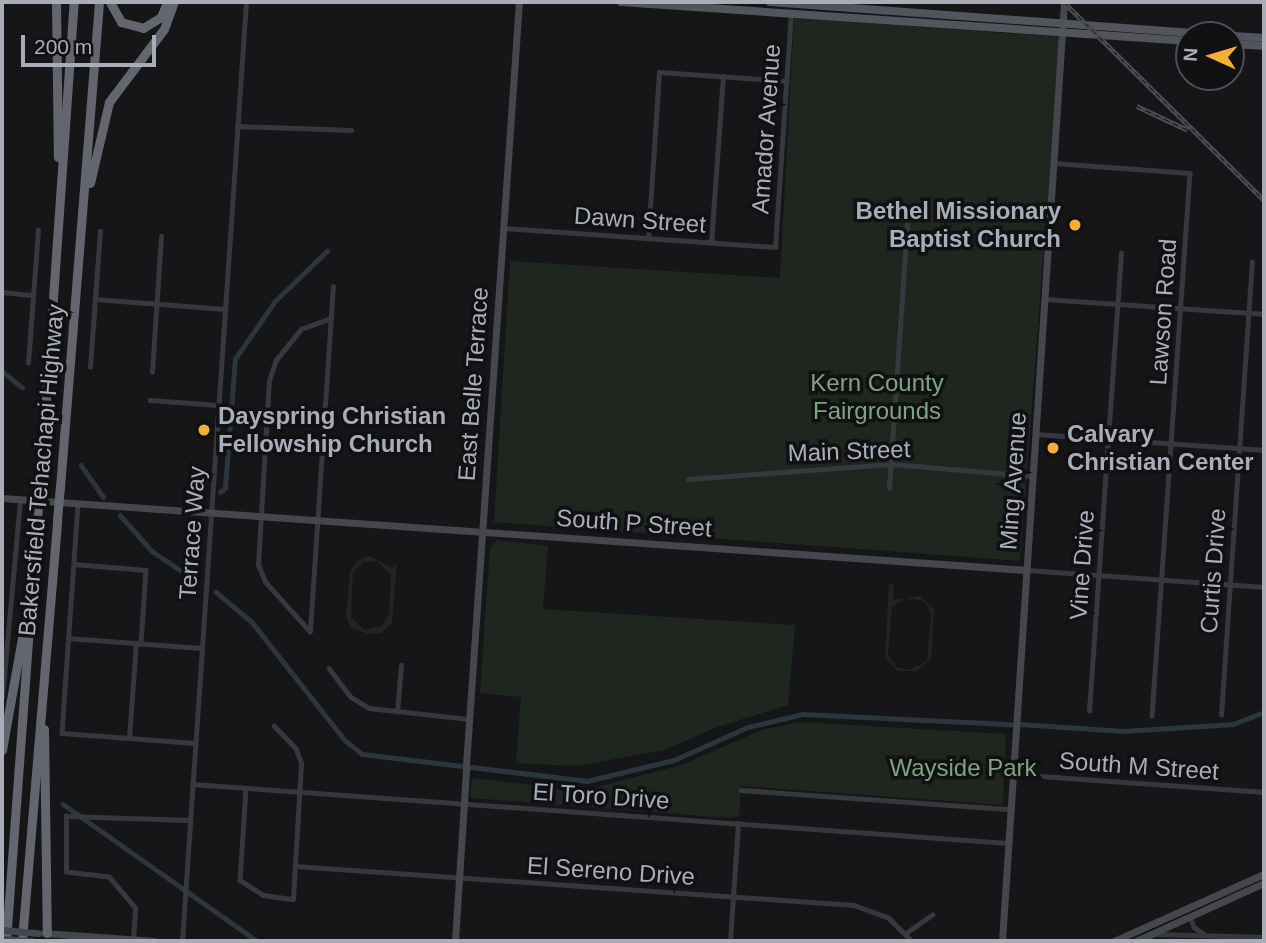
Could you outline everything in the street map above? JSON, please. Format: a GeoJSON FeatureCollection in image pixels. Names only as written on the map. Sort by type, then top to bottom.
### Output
{"type":"FeatureCollection","features":[{"type":"Feature","properties":{"kind":"highway"},"geometry":{"type":"LineString","coordinates":[[56,2],[58,228]]}},
{"type":"Feature","properties":{"kind":"highway","name":"Bakersfield Tehachapi Highway"},"geometry":{"type":"LineString","coordinates":[[4,940],[74,2]]}},
{"type":"Feature","properties":{"kind":"highway","name":"Bakersfield Tehachapi Highway"},"geometry":{"type":"LineString","coordinates":[[22,941],[99,2]]}},
{"type":"Feature","properties":{"kind":"highway"},"geometry":{"type":"LineString","coordinates":[[110,2],[121,22],[143,28],[161,16],[166,2]]}},
{"type":"Feature","properties":{"kind":"highway"},"geometry":{"type":"LineString","coordinates":[[80,233],[105,113],[124,78],[164,29],[174,2]]}},
{"type":"Feature","properties":{"kind":"highway"},"geometry":{"type":"LineString","coordinates":[[2,750],[31,591]]}},
{"type":"Feature","properties":{"kind":"highway"},"geometry":{"type":"LineString","coordinates":[[43,685],[44,936]]}},
{"type":"Feature","properties":{"kind":"main road"},"geometry":{"type":"LineString","coordinates":[[621,2],[752,6],[791,14],[1145,38],[1175,37]]}},
{"type":"Feature","properties":{"kind":"main road"},"geometry":{"type":"LineString","coordinates":[[770,2],[1064,23],[1175,34]]}},
{"type":"Feature","properties":{"kind":"main road"},"geometry":{"type":"LineString","coordinates":[[1245,38],[1262,43]]}},
{"type":"Feature","properties":{"kind":"street","name":"Terrace Way"},"geometry":{"type":"LineString","coordinates":[[182,941],[246,2]]}},
{"type":"Feature","properties":{"kind":"street","name":"East Belle Terrace"},"geometry":{"type":"LineString","coordinates":[[455,941],[519,2]]}},
{"type":"Feature","properties":{"kind":"street","name":"Ming Avenue"},"geometry":{"type":"LineString","coordinates":[[1002,941],[1064,2]]}},
{"type":"Feature","properties":{"kind":"street","name":"Amador Avenue"},"geometry":{"type":"LineString","coordinates":[[775,247],[791,14]]}},
{"type":"Feature","properties":{"kind":"street"},"geometry":{"type":"LineString","coordinates":[[648,238],[659,72],[787,81]]}},
{"type":"Feature","properties":{"kind":"street"},"geometry":{"type":"LineString","coordinates":[[711,243],[723,76]]}},
{"type":"Feature","properties":{"kind":"street"},"geometry":{"type":"LineString","coordinates":[[237,127],[351,130]]}},
{"type":"Feature","properties":{"kind":"street","name":"Lawson Road"},"geometry":{"type":"LineString","coordinates":[[1054,163],[1190,173],[1152,716]]}},
{"type":"Feature","properties":{"kind":"street"},"geometry":{"type":"LineString","coordinates":[[889,488],[907,224]]}},
{"type":"Feature","properties":{"kind":"street","name":"Dawn Street"},"geometry":{"type":"LineString","coordinates":[[503,228],[775,247]]}},
{"type":"Feature","properties":{"kind":"street"},"geometry":{"type":"LineString","coordinates":[[28,363],[37,230]]}},
{"type":"Feature","properties":{"kind":"street"},"geometry":{"type":"LineString","coordinates":[[90,367],[100,231]]}},
{"type":"Feature","properties":{"kind":"street"},"geometry":{"type":"LineString","coordinates":[[152,372],[161,236]]}},
{"type":"Feature","properties":{"kind":"street","name":"Vine Drive"},"geometry":{"type":"LineString","coordinates":[[1089,711],[1121,253]]}},
{"type":"Feature","properties":{"kind":"street","name":"Curtis Drive"},"geometry":{"type":"LineString","coordinates":[[1221,715],[1252,262]]}},
{"type":"Feature","properties":{"kind":"street"},"geometry":{"type":"LineString","coordinates":[[331,318],[301,329],[273,367],[257,559],[262,577],[310,632],[317,520],[331,318],[333,287]]}},
{"type":"Feature","properties":{"kind":"street"},"geometry":{"type":"LineString","coordinates":[[2,292],[33,295]]}},
{"type":"Feature","properties":{"kind":"street"},"geometry":{"type":"LineString","coordinates":[[95,299],[225,309]]}},
{"type":"Feature","properties":{"kind":"street"},"geometry":{"type":"LineString","coordinates":[[1045,299],[1264,314]]}},
{"type":"Feature","properties":{"kind":"street"},"geometry":{"type":"LineString","coordinates":[[150,400],[218,405]]}},
{"type":"Feature","properties":{"kind":"street"},"geometry":{"type":"LineString","coordinates":[[1035,435],[1264,450]]}},
{"type":"Feature","properties":{"kind":"street","name":"Main Street"},"geometry":{"type":"LineString","coordinates":[[688,479],[892,464],[1032,476]]}},
{"type":"Feature","properties":{"kind":"street","name":"South P Street"},"geometry":{"type":"LineString","coordinates":[[2,498],[1264,587]]}},
{"type":"Feature","properties":{"kind":"street"},"geometry":{"type":"LineString","coordinates":[[2,698],[20,499]]}},
{"type":"Feature","properties":{"kind":"street"},"geometry":{"type":"LineString","coordinates":[[78,503],[62,733],[195,743]]}},
{"type":"Feature","properties":{"kind":"street"},"geometry":{"type":"LineString","coordinates":[[74,564],[146,570],[129,738]]}},
{"type":"Feature","properties":{"kind":"street"},"geometry":{"type":"LineString","coordinates":[[2,634],[9,635]]}},
{"type":"Feature","properties":{"kind":"street"},"geometry":{"type":"LineString","coordinates":[[68,638],[201,648]]}},
{"type":"Feature","properties":{"kind":"street"},"geometry":{"type":"LineString","coordinates":[[397,712],[401,665]]}},
{"type":"Feature","properties":{"kind":"street"},"geometry":{"type":"LineString","coordinates":[[329,668],[362,706],[469,719]]}},
{"type":"Feature","properties":{"kind":"street"},"geometry":{"type":"LineString","coordinates":[[246,788],[240,880],[263,895],[293,899],[301,792],[299,755],[274,726]]}},
{"type":"Feature","properties":{"kind":"street","name":"South M Street"},"geometry":{"type":"LineString","coordinates":[[1012,774],[1264,792]]}},
{"type":"Feature","properties":{"kind":"street","name":"El Toro Drive"},"geometry":{"type":"LineString","coordinates":[[192,784],[1007,843]]}},
{"type":"Feature","properties":{"kind":"street"},"geometry":{"type":"LineString","coordinates":[[741,790],[1009,809]]}},
{"type":"Feature","properties":{"kind":"street"},"geometry":{"type":"LineString","coordinates":[[132,940],[135,908],[109,877],[66,872],[66,816],[93,814],[190,820]]}},
{"type":"Feature","properties":{"kind":"street"},"geometry":{"type":"LineString","coordinates":[[730,941],[738,823]]}},
{"type":"Feature","properties":{"kind":"street","name":"El Sereno Drive"},"geometry":{"type":"LineString","coordinates":[[295,866],[863,907],[889,918],[912,941]]}},
{"type":"Feature","properties":{"kind":"street"},"geometry":{"type":"LineString","coordinates":[[1114,941],[1264,874]]}},
{"type":"Feature","properties":{"kind":"street"},"geometry":{"type":"LineString","coordinates":[[1136,941],[1264,883]]}},
{"type":"Feature","properties":{"kind":"street"},"geometry":{"type":"LineString","coordinates":[[1188,908],[1198,932],[1208,935]]}},
{"type":"Feature","properties":{"kind":"street"},"geometry":{"type":"LineString","coordinates":[[906,933],[932,915]]}},
{"type":"Feature","properties":{"kind":"street"},"geometry":{"type":"LineString","coordinates":[[2,930],[44,936],[155,941]]}},
{"type":"Feature","properties":{"kind":"street"},"geometry":{"type":"LineString","coordinates":[[1153,933],[1264,937]]}},
{"type":"Feature","properties":{"kind":"street"},"geometry":{"type":"LineString","coordinates":[[4,940],[32,941]]}},
{"type":"Feature","properties":{"kind":"green space","name":"Kern County Fairgrounds"},"geometry":{"type":"Polygon","coordinates":[[[794,18],[1060,37],[1020,561],[494,522],[510,261],[780,278],[794,18]]]}},
{"type":"Feature","properties":{"kind":"green space"},"geometry":{"type":"Polygon","coordinates":[[[497,540],[548,546],[543,609],[795,625],[788,705],[717,727],[665,750],[576,766],[516,763],[521,697],[480,693],[490,549],[497,540]]]}},
{"type":"Feature","properties":{"kind":"green space"},"geometry":{"type":"Polygon","coordinates":[[[370,556],[392,568],[397,562],[392,623],[381,633],[369,634],[351,628],[346,616],[350,571],[358,560],[370,556]],[[377,561],[363,562],[353,573],[351,618],[365,630],[381,626],[389,615],[391,575],[377,561]]]}},
{"type":"Feature","properties":{"kind":"green space"},"geometry":{"type":"Polygon","coordinates":[[[889,584],[894,585],[893,600],[905,598],[892,607],[888,654],[896,667],[910,670],[927,661],[931,613],[924,601],[906,598],[920,596],[934,609],[931,659],[916,671],[898,671],[885,658],[889,584]]]}},
{"type":"Feature","properties":{"kind":"green space","name":"Wayside Park"},"geometry":{"type":"Polygon","coordinates":[[[800,722],[1006,734],[1003,805],[741,786],[739,817],[730,818],[470,798],[472,778],[582,791],[681,765],[762,730],[800,722]]]}},
{"type":"Feature","properties":{"kind":"waterway"},"geometry":{"type":"LineString","coordinates":[[220,492],[225,488],[235,359],[275,301],[327,251]]}},
{"type":"Feature","properties":{"kind":"waterway"},"geometry":{"type":"LineString","coordinates":[[2,371],[22,387]]}},
{"type":"Feature","properties":{"kind":"waterway"},"geometry":{"type":"LineString","coordinates":[[81,465],[103,497]]}},
{"type":"Feature","properties":{"kind":"waterway"},"geometry":{"type":"LineString","coordinates":[[120,515],[152,551],[198,582]]}},
{"type":"Feature","properties":{"kind":"waterway"},"geometry":{"type":"LineString","coordinates":[[216,592],[252,622],[345,740],[362,754],[587,781],[674,760],[748,727],[803,714],[1011,724]]}},
{"type":"Feature","properties":{"kind":"waterway"},"geometry":{"type":"LineString","coordinates":[[1019,724],[1124,731],[1233,724],[1264,712]]}},
{"type":"Feature","properties":{"kind":"waterway"},"geometry":{"type":"LineString","coordinates":[[63,804],[257,941]]}},
{"type":"Feature","properties":{"kind":"railway"},"geometry":{"type":"LineString","coordinates":[[1064,2],[1264,200]]}},
{"type":"Feature","properties":{"kind":"railway"},"geometry":{"type":"LineString","coordinates":[[1137,106],[1188,130]]}},
{"type":"Feature","properties":{"kind":"place","name":"Bethel Missionary Baptist Church"},"geometry":{"type":"Point","coordinates":[1075,225]}},
{"type":"Feature","properties":{"kind":"place","name":"Dayspring Christian Fellowship Church"},"geometry":{"type":"Point","coordinates":[204,430]}},
{"type":"Feature","properties":{"kind":"place","name":"Calvary Christian Center"},"geometry":{"type":"Point","coordinates":[1053,448]}}]}
